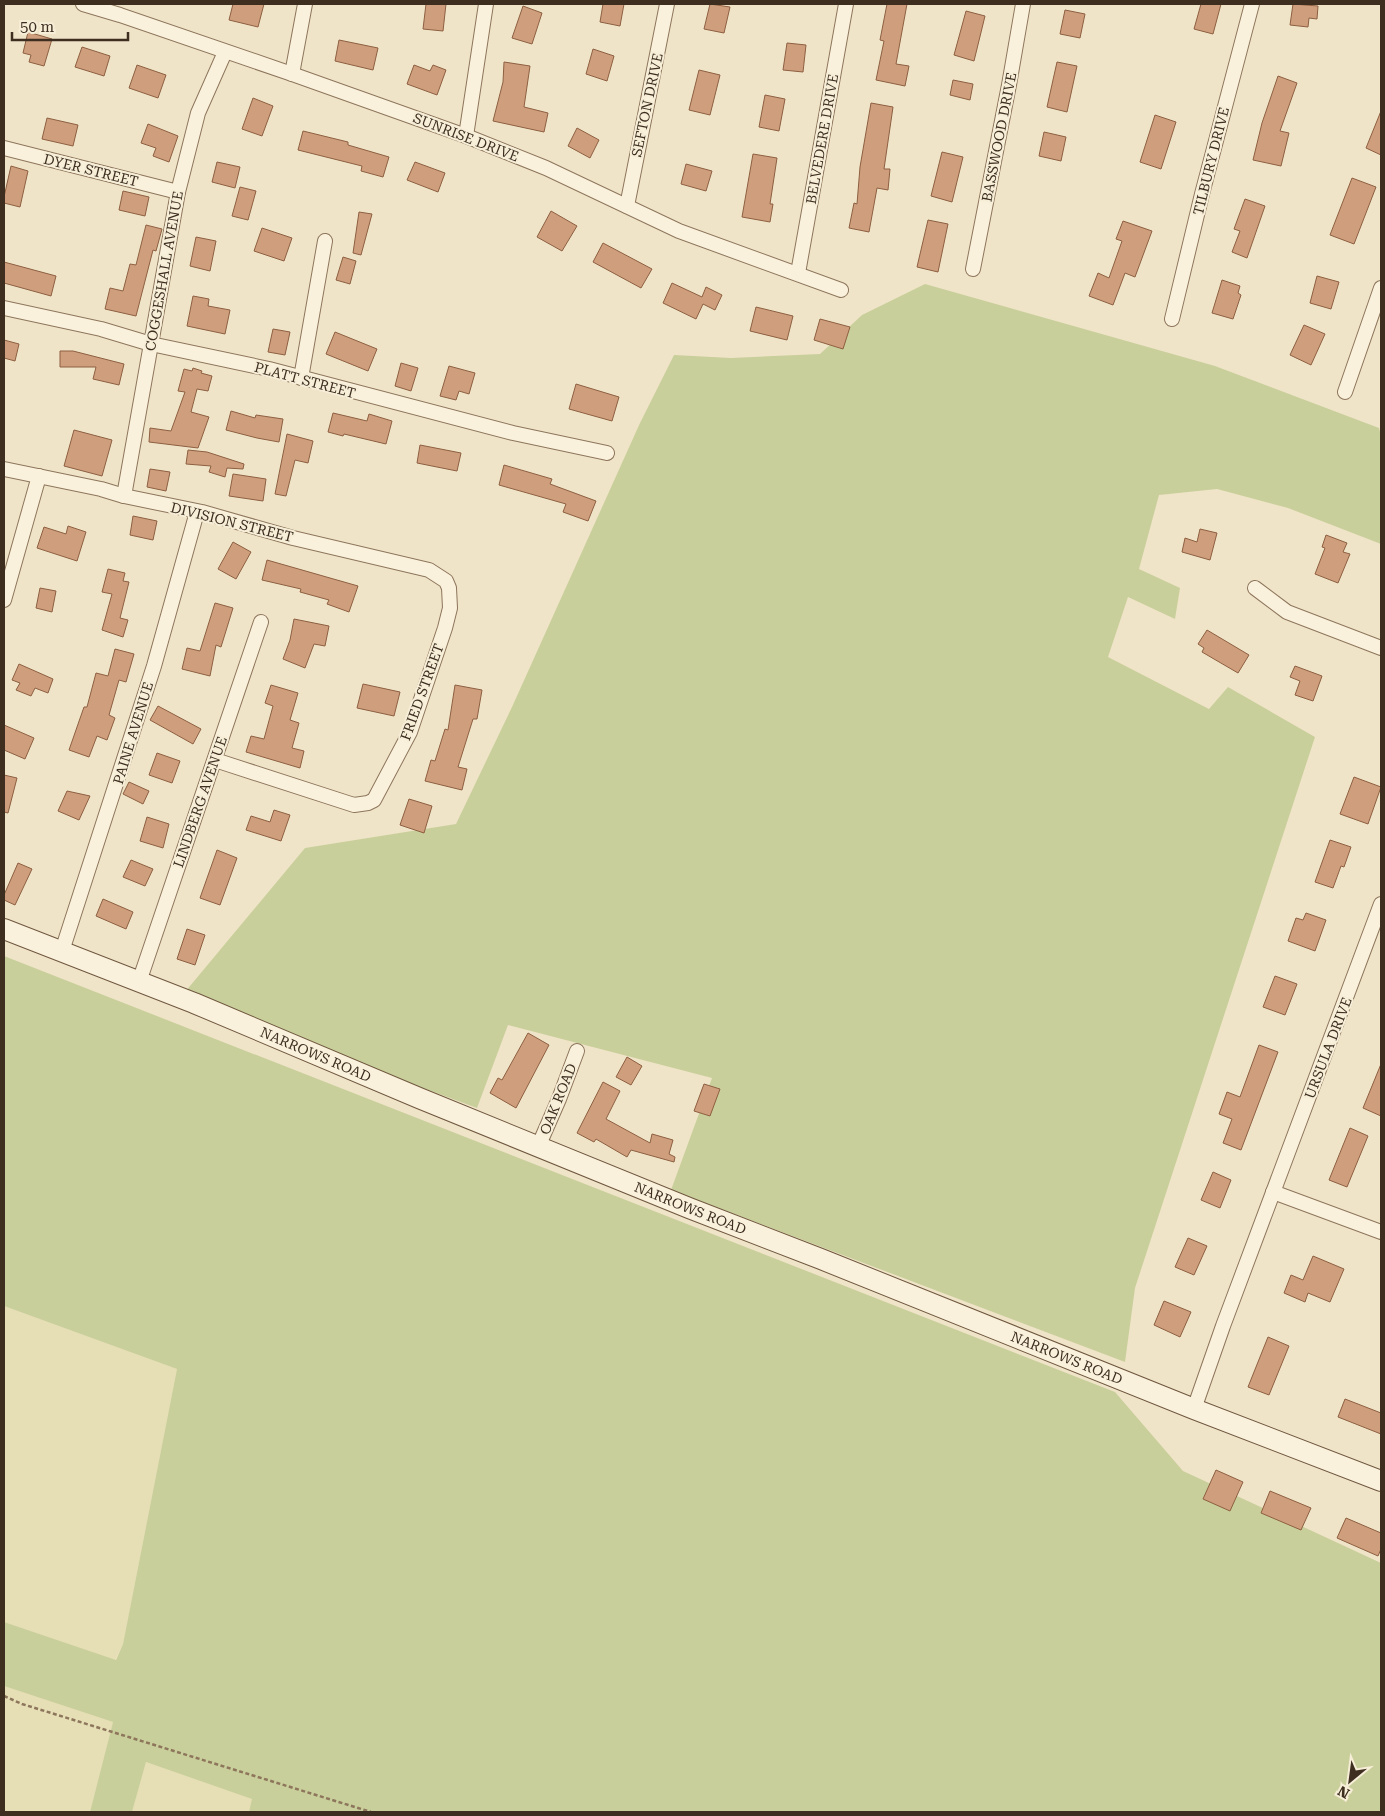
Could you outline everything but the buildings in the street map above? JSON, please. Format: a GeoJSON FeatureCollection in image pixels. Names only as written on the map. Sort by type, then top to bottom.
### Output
{"type":"FeatureCollection","features":[{"type":"Feature","properties":{"kind":"street","name":"SUNRISE DRIVE"},"geometry":{"type":"LineString","coordinates":[[83,4],[121,9],[225,52],[466,136],[546,168],[708,242],[841,290]]}},
{"type":"Feature","properties":{"kind":"street"},"geometry":{"type":"LineString","coordinates":[[292,74],[305,4]]}},
{"type":"Feature","properties":{"kind":"street"},"geometry":{"type":"LineString","coordinates":[[466,136],[486,4]]}},
{"type":"Feature","properties":{"kind":"street","name":"SEFTON DRIVE"},"geometry":{"type":"LineString","coordinates":[[627,206],[667,4]]}},
{"type":"Feature","properties":{"kind":"street","name":"BELVEDERE DRIVE"},"geometry":{"type":"LineString","coordinates":[[798,273],[846,4]]}},
{"type":"Feature","properties":{"kind":"street","name":"BASSWOOD DRIVE"},"geometry":{"type":"LineString","coordinates":[[973,269],[1023,4]]}},
{"type":"Feature","properties":{"kind":"street","name":"TILBURY DRIVE"},"geometry":{"type":"LineString","coordinates":[[1172,319],[1211,158],[1252,4]]}},
{"type":"Feature","properties":{"kind":"street","name":"COGGESHALL AVENUE"},"geometry":{"type":"LineString","coordinates":[[124,496],[178,192],[198,113],[225,52]]}},
{"type":"Feature","properties":{"kind":"street","name":"DYER STREET"},"geometry":{"type":"LineString","coordinates":[[4,148],[178,192]]}},
{"type":"Feature","properties":{"kind":"street"},"geometry":{"type":"LineString","coordinates":[[301,378],[325,241]]}},
{"type":"Feature","properties":{"kind":"street"},"geometry":{"type":"LineString","coordinates":[[1345,392],[1381,288]]}},
{"type":"Feature","properties":{"kind":"street","name":"PLATT STREET"},"geometry":{"type":"LineString","coordinates":[[4,308],[102,329],[151,344],[301,378],[513,433],[606,453]]}},
{"type":"Feature","properties":{"kind":"street","name":"DIVISION STREET"},"geometry":{"type":"LineString","coordinates":[[4,468],[197,512],[293,538],[429,570],[446,581],[449,588],[448,592]]}},
{"type":"Feature","properties":{"kind":"street"},"geometry":{"type":"LineString","coordinates":[[4,600],[39,476]]}},
{"type":"Feature","properties":{"kind":"street","name":"PAINE AVENUE"},"geometry":{"type":"LineString","coordinates":[[62,951],[154,666],[197,512]]}},
{"type":"Feature","properties":{"kind":"street"},"geometry":{"type":"LineString","coordinates":[[1255,588],[1287,612],[1381,648]]}},
{"type":"Feature","properties":{"kind":"street","name":"FRIED STREET"},"geometry":{"type":"LineString","coordinates":[[215,760],[354,805],[374,800],[410,732],[445,628],[450,608],[450,592],[448,592]]}},
{"type":"Feature","properties":{"kind":"street","name":"LINDBERG AVENUE"},"geometry":{"type":"LineString","coordinates":[[139,982],[261,622]]}},
{"type":"Feature","properties":{"kind":"street","name":"URSULA DRIVE"},"geometry":{"type":"LineString","coordinates":[[1194,1409],[1381,904]]}},
{"type":"Feature","properties":{"kind":"street","name":"NARROWS ROAD"},"geometry":{"type":"LineString","coordinates":[[4,929],[194,1003],[538,1147],[1194,1409],[1381,1481]]}},
{"type":"Feature","properties":{"kind":"street","name":"OAK ROAD"},"geometry":{"type":"LineString","coordinates":[[538,1147],[565,1085],[577,1051]]}},
{"type":"Feature","properties":{"kind":"street"},"geometry":{"type":"LineString","coordinates":[[1274,1192],[1381,1232]]}},
{"type":"Feature","properties":{"kind":"path"},"geometry":{"type":"LineString","coordinates":[[4,1696],[32,1707],[371,1812]]}},
{"type":"Feature","properties":{"kind":"shaded area"},"geometry":{"type":"Polygon","coordinates":[[[4,1306],[177,1369],[123,1644],[115,1660],[4,1622],[4,1306]]]}},
{"type":"Feature","properties":{"kind":"shaded area"},"geometry":{"type":"Polygon","coordinates":[[[4,1686],[113,1722],[90,1812],[4,1812],[4,1686]]]}},
{"type":"Feature","properties":{"kind":"shaded area"},"geometry":{"type":"Polygon","coordinates":[[[146,1762],[253,1799],[249,1812],[132,1812],[146,1762]]]}},
{"type":"Feature","properties":{"kind":"green space"},"geometry":{"type":"Polygon","coordinates":[[[925,284],[1215,366],[1379,428],[1381,436],[1381,544],[1288,508],[1217,489],[1159,495],[1139,569],[1180,588],[1175,619],[1128,597],[1108,657],[1209,709],[1228,687],[1315,737],[1135,1288],[1125,1362],[671,1190],[712,1078],[508,1025],[477,1108],[180,998],[305,848],[456,824],[512,707],[640,423],[674,355],[731,358],[820,354],[862,315],[925,284]]]}},
{"type":"Feature","properties":{"kind":"green space"},"geometry":{"type":"Polygon","coordinates":[[[4,956],[1115,1392],[1183,1471],[1381,1563],[1381,1812],[249,1812],[252,1799],[146,1762],[132,1812],[90,1812],[113,1722],[4,1686],[4,1622],[116,1660],[123,1644],[177,1369],[4,1306],[4,956]]]}}]}
